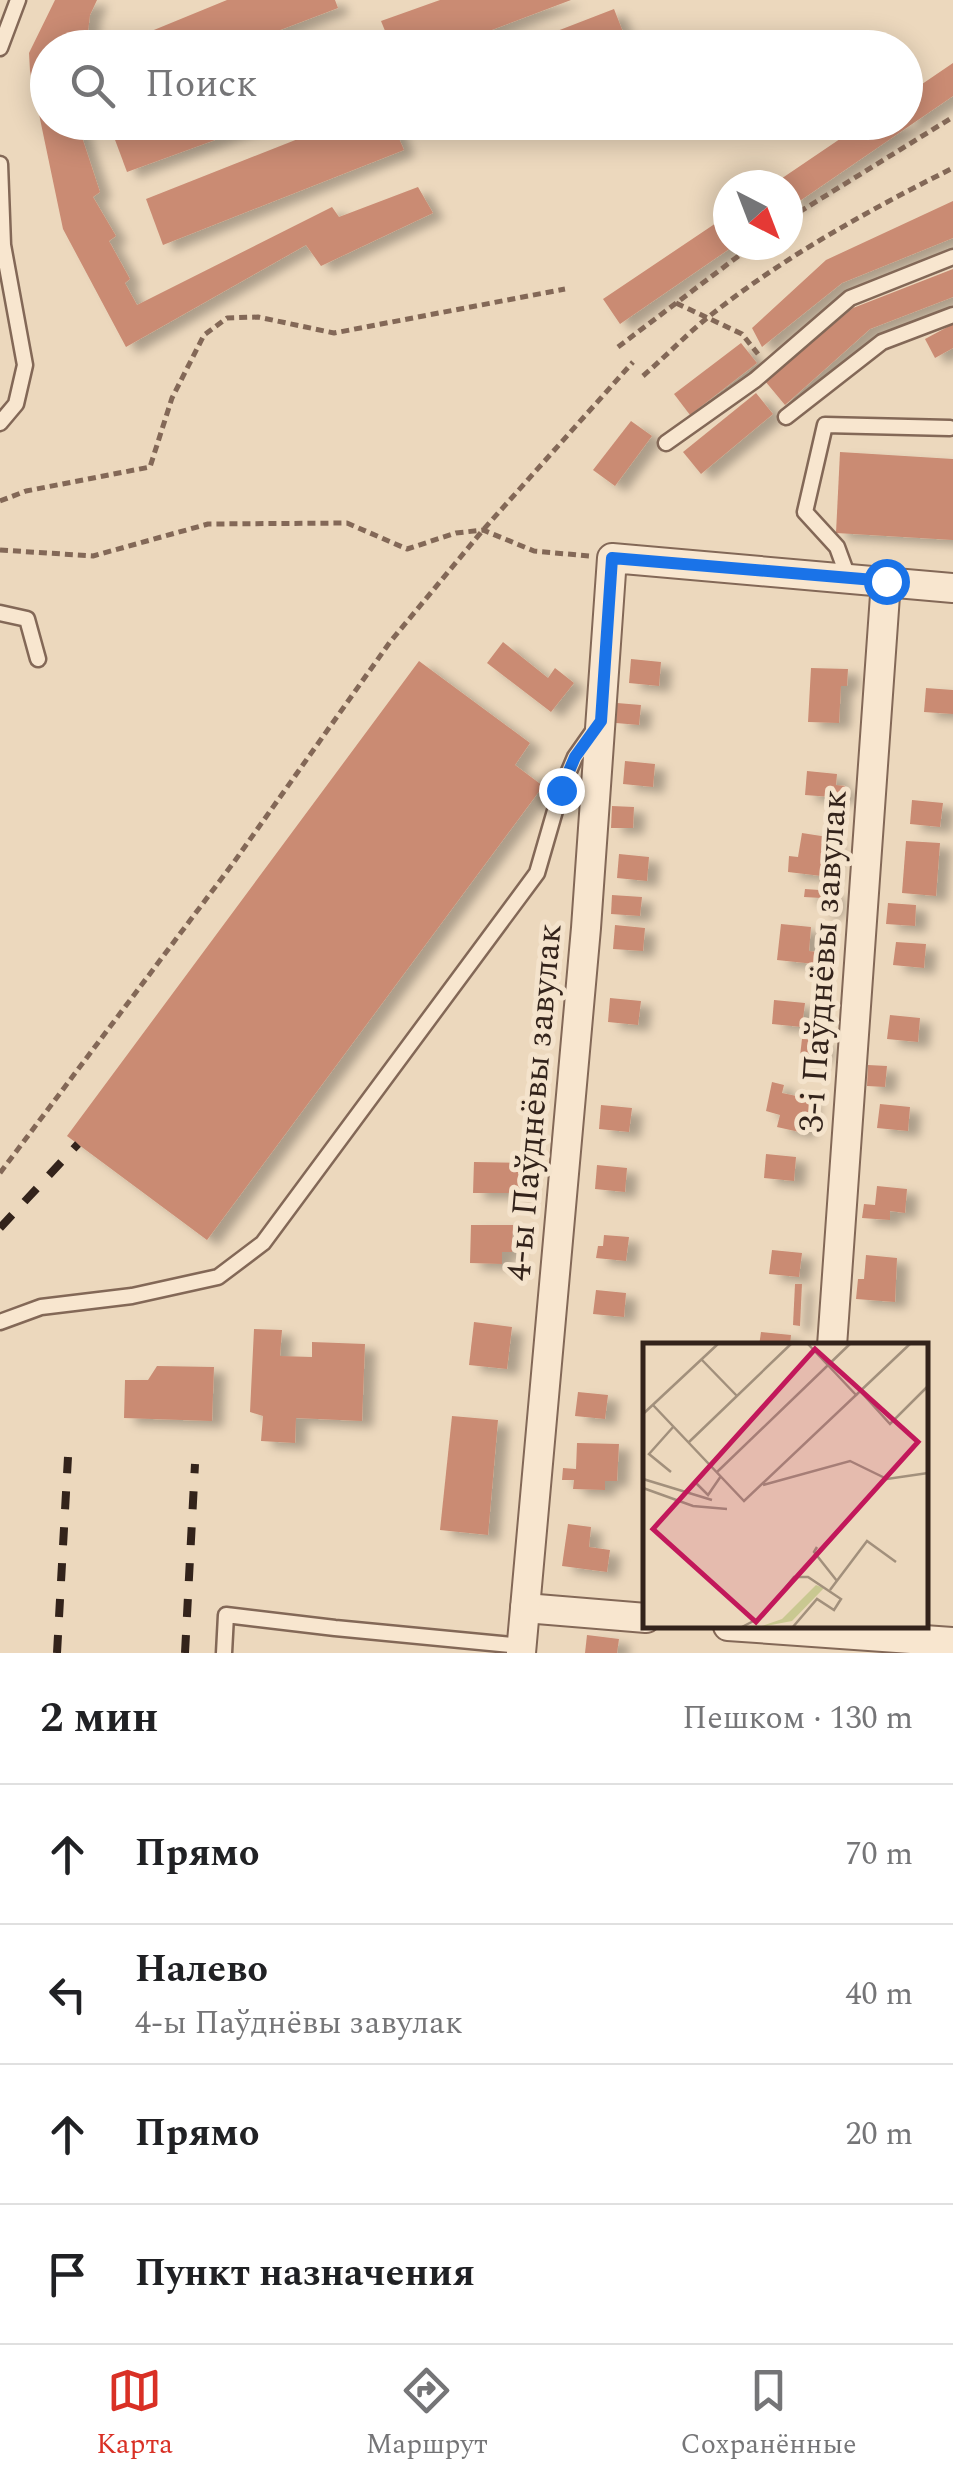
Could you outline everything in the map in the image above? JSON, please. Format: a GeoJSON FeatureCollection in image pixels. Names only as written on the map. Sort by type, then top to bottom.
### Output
{"type":"FeatureCollection","features":[{"type":"Feature","properties":{"kind":"street"},"geometry":{"type":"LineString","coordinates":[[612,558],[953,588]]}},
{"type":"Feature","properties":{"kind":"street","name":"4-ы Паўднёвы завулак"},"geometry":{"type":"LineString","coordinates":[[522,1649],[586,928],[612,558]]}},
{"type":"Feature","properties":{"kind":"street","name":"3-і Паўднёвы завулак"},"geometry":{"type":"LineString","coordinates":[[832,1343],[886,581]]}},
{"type":"Feature","properties":{"kind":"street"},"geometry":{"type":"LineString","coordinates":[[524,1608],[643,1618]]}},
{"type":"Feature","properties":{"kind":"street"},"geometry":{"type":"LineString","coordinates":[[743,1628],[812,1637],[953,1642]]}},
{"type":"Feature","properties":{"kind":"lane"},"geometry":{"type":"LineString","coordinates":[[0,48],[18,0]]}},
{"type":"Feature","properties":{"kind":"lane"},"geometry":{"type":"LineString","coordinates":[[0,164],[3,245],[25,365],[16,404],[0,423]]}},
{"type":"Feature","properties":{"kind":"lane"},"geometry":{"type":"LineString","coordinates":[[666,443],[769,368],[850,298],[953,257]]}},
{"type":"Feature","properties":{"kind":"lane"},"geometry":{"type":"LineString","coordinates":[[786,416],[882,342],[953,315]]}},
{"type":"Feature","properties":{"kind":"lane"},"geometry":{"type":"LineString","coordinates":[[848,577],[837,547],[805,512],[824,425],[950,428]]}},
{"type":"Feature","properties":{"kind":"lane"},"geometry":{"type":"LineString","coordinates":[[0,614],[27,620],[38,659]]}},
{"type":"Feature","properties":{"kind":"lane"},"geometry":{"type":"LineString","coordinates":[[0,1322],[41,1307],[132,1296],[218,1277],[263,1243],[538,874],[561,790],[575,757],[601,721]]}},
{"type":"Feature","properties":{"kind":"lane"},"geometry":{"type":"LineString","coordinates":[[224,1653],[226,1614],[522,1649]]}},
{"type":"Feature","properties":{"kind":"path"},"geometry":{"type":"LineString","coordinates":[[923,136],[953,117]]}},
{"type":"Feature","properties":{"kind":"path"},"geometry":{"type":"LineString","coordinates":[[803,210],[916,140]]}},
{"type":"Feature","properties":{"kind":"path"},"geometry":{"type":"LineString","coordinates":[[644,376],[707,318],[794,255],[953,168]]}},
{"type":"Feature","properties":{"kind":"path"},"geometry":{"type":"LineString","coordinates":[[618,347],[733,260]]}},
{"type":"Feature","properties":{"kind":"path"},"geometry":{"type":"LineString","coordinates":[[0,501],[26,491],[150,467],[172,398],[204,335],[227,318],[258,316],[334,333],[565,289]]}},
{"type":"Feature","properties":{"kind":"path"},"geometry":{"type":"LineString","coordinates":[[676,303],[742,334],[769,368]]}},
{"type":"Feature","properties":{"kind":"path"},"geometry":{"type":"LineString","coordinates":[[0,1173],[234,862],[390,642],[632,362]]}},
{"type":"Feature","properties":{"kind":"path"},"geometry":{"type":"LineString","coordinates":[[0,550],[93,556],[208,524],[347,523],[407,549],[456,532],[484,530],[534,551],[612,558]]}},
{"type":"Feature","properties":{"kind":"building"},"geometry":{"type":"Polygon","coordinates":[[[55,0],[97,0],[88,30],[40,30],[55,0]]]}},
{"type":"Feature","properties":{"kind":"building"},"geometry":{"type":"Polygon","coordinates":[[[227,0],[335,0],[338,8],[280,30],[154,30],[227,0]]]}},
{"type":"Feature","properties":{"kind":"building"},"geometry":{"type":"Polygon","coordinates":[[[440,0],[571,0],[492,30],[385,30],[381,21],[440,0]]]}},
{"type":"Feature","properties":{"kind":"building"},"geometry":{"type":"Polygon","coordinates":[[[614,9],[622,30],[560,30],[614,9]]]}},
{"type":"Feature","properties":{"kind":"building"},"geometry":{"type":"Polygon","coordinates":[[[953,63],[953,96],[923,117],[923,83],[953,63]]]}},
{"type":"Feature","properties":{"kind":"building"},"geometry":{"type":"Polygon","coordinates":[[[44,140],[83,140],[100,192],[93,197],[116,236],[109,241],[130,279],[125,283],[137,305],[332,207],[339,217],[418,187],[433,213],[321,266],[306,245],[126,347],[63,229],[44,140]]]}},
{"type":"Feature","properties":{"kind":"building"},"geometry":{"type":"Polygon","coordinates":[[[115,140],[215,140],[127,172],[115,140]]]}},
{"type":"Feature","properties":{"kind":"building"},"geometry":{"type":"Polygon","coordinates":[[[295,140],[400,140],[404,150],[163,245],[146,199],[295,140]]]}},
{"type":"Feature","properties":{"kind":"building"},"geometry":{"type":"Polygon","coordinates":[[[838,140],[889,140],[803,199],[803,170],[794,170],[838,140]]]}},
{"type":"Feature","properties":{"kind":"building"},"geometry":{"type":"Polygon","coordinates":[[[953,201],[953,238],[842,283],[762,347],[752,328],[826,260],[953,201]]]}},
{"type":"Feature","properties":{"kind":"building"},"geometry":{"type":"Polygon","coordinates":[[[713,225],[713,260],[620,324],[603,299],[713,225]]]}},
{"type":"Feature","properties":{"kind":"building"},"geometry":{"type":"Polygon","coordinates":[[[953,269],[953,297],[870,329],[785,405],[765,381],[853,308],[953,269]]]}},
{"type":"Feature","properties":{"kind":"building"},"geometry":{"type":"Polygon","coordinates":[[[953,324],[953,348],[935,358],[925,339],[953,324]]]}},
{"type":"Feature","properties":{"kind":"building"},"geometry":{"type":"Polygon","coordinates":[[[741,343],[757,363],[690,415],[674,394],[741,343]]]}},
{"type":"Feature","properties":{"kind":"building"},"geometry":{"type":"Polygon","coordinates":[[[756,393],[773,414],[701,474],[683,452],[756,393]]]}},
{"type":"Feature","properties":{"kind":"building"},"geometry":{"type":"Polygon","coordinates":[[[631,421],[652,436],[615,486],[593,470],[631,421]]]}},
{"type":"Feature","properties":{"kind":"building"},"geometry":{"type":"Polygon","coordinates":[[[840,452],[953,459],[953,540],[836,533],[840,452]]]}},
{"type":"Feature","properties":{"kind":"building"},"geometry":{"type":"Polygon","coordinates":[[[503,642],[548,678],[555,668],[574,683],[551,712],[487,663],[503,642]]]}},
{"type":"Feature","properties":{"kind":"building"},"geometry":{"type":"Polygon","coordinates":[[[631,659],[661,662],[659,686],[629,683],[631,659]]]}},
{"type":"Feature","properties":{"kind":"building"},"geometry":{"type":"Polygon","coordinates":[[[419,661],[530,743],[515,765],[543,786],[207,1240],[67,1136],[419,661]]]}},
{"type":"Feature","properties":{"kind":"building"},"geometry":{"type":"Polygon","coordinates":[[[811,668],[848,669],[847,686],[841,686],[839,723],[808,722],[811,668]]]}},
{"type":"Feature","properties":{"kind":"building"},"geometry":{"type":"Polygon","coordinates":[[[926,688],[953,690],[953,714],[924,712],[926,688]]]}},
{"type":"Feature","properties":{"kind":"building"},"geometry":{"type":"Polygon","coordinates":[[[617,703],[641,705],[639,725],[616,723],[617,703]]]}},
{"type":"Feature","properties":{"kind":"building"},"geometry":{"type":"Polygon","coordinates":[[[625,761],[655,764],[653,787],[623,784],[625,761]]]}},
{"type":"Feature","properties":{"kind":"building"},"geometry":{"type":"Polygon","coordinates":[[[807,771],[837,774],[836,785],[845,786],[845,798],[805,795],[807,771]]]}},
{"type":"Feature","properties":{"kind":"building"},"geometry":{"type":"Polygon","coordinates":[[[912,800],[943,803],[940,827],[910,824],[912,800]]]}},
{"type":"Feature","properties":{"kind":"building"},"geometry":{"type":"Polygon","coordinates":[[[612,806],[634,807],[633,828],[611,828],[612,806]]]}},
{"type":"Feature","properties":{"kind":"building"},"geometry":{"type":"Polygon","coordinates":[[[802,833],[834,838],[830,877],[788,872],[789,856],[798,857],[802,833]]]}},
{"type":"Feature","properties":{"kind":"building"},"geometry":{"type":"Polygon","coordinates":[[[906,841],[940,843],[936,896],[902,893],[906,841]]]}},
{"type":"Feature","properties":{"kind":"building"},"geometry":{"type":"Polygon","coordinates":[[[619,854],[649,857],[647,881],[617,878],[619,854]]]}},
{"type":"Feature","properties":{"kind":"building"},"geometry":{"type":"Polygon","coordinates":[[[805,889],[834,891],[833,912],[821,912],[821,898],[804,897],[805,889]]]}},
{"type":"Feature","properties":{"kind":"building"},"geometry":{"type":"Polygon","coordinates":[[[612,895],[642,897],[640,916],[611,914],[612,895]]]}},
{"type":"Feature","properties":{"kind":"building"},"geometry":{"type":"Polygon","coordinates":[[[888,903],[916,905],[915,926],[886,924],[888,903]]]}},
{"type":"Feature","properties":{"kind":"building"},"geometry":{"type":"Polygon","coordinates":[[[781,924],[811,927],[809,951],[817,952],[815,964],[777,960],[781,924]]]}},
{"type":"Feature","properties":{"kind":"building"},"geometry":{"type":"Polygon","coordinates":[[[615,925],[645,928],[643,951],[613,949],[615,925]]]}},
{"type":"Feature","properties":{"kind":"building"},"geometry":{"type":"Polygon","coordinates":[[[896,942],[926,944],[924,968],[893,965],[896,942]]]}},
{"type":"Feature","properties":{"kind":"building"},"geometry":{"type":"Polygon","coordinates":[[[610,998],[641,1001],[638,1025],[608,1022],[610,998]]]}},
{"type":"Feature","properties":{"kind":"building"},"geometry":{"type":"Polygon","coordinates":[[[774,1000],[805,1003],[802,1027],[772,1024],[774,1000]]]}},
{"type":"Feature","properties":{"kind":"building"},"geometry":{"type":"Polygon","coordinates":[[[890,1015],[920,1018],[918,1042],[887,1039],[890,1015]]]}},
{"type":"Feature","properties":{"kind":"building"},"geometry":{"type":"Polygon","coordinates":[[[802,1039],[824,1040],[822,1058],[800,1056],[802,1039]]]}},
{"type":"Feature","properties":{"kind":"building"},"geometry":{"type":"Polygon","coordinates":[[[868,1065],[887,1066],[885,1087],[867,1086],[868,1065]]]}},
{"type":"Feature","properties":{"kind":"building"},"geometry":{"type":"Polygon","coordinates":[[[772,1082],[784,1085],[782,1093],[811,1099],[804,1133],[777,1127],[780,1115],[766,1111],[772,1082]]]}},
{"type":"Feature","properties":{"kind":"building"},"geometry":{"type":"Polygon","coordinates":[[[880,1104],[910,1107],[908,1131],[877,1128],[880,1104]]]}},
{"type":"Feature","properties":{"kind":"building"},"geometry":{"type":"Polygon","coordinates":[[[601,1105],[632,1108],[629,1132],[599,1129],[601,1105]]]}},
{"type":"Feature","properties":{"kind":"building"},"geometry":{"type":"Polygon","coordinates":[[[766,1154],[796,1157],[794,1181],[764,1178],[766,1154]]]}},
{"type":"Feature","properties":{"kind":"building"},"geometry":{"type":"Polygon","coordinates":[[[474,1162],[525,1163],[525,1193],[473,1193],[474,1162]]]}},
{"type":"Feature","properties":{"kind":"building"},"geometry":{"type":"Polygon","coordinates":[[[597,1165],[627,1168],[625,1192],[595,1189],[597,1165]]]}},
{"type":"Feature","properties":{"kind":"building"},"geometry":{"type":"Polygon","coordinates":[[[877,1186],[907,1189],[905,1213],[890,1211],[890,1220],[862,1218],[864,1204],[875,1205],[877,1186]]]}},
{"type":"Feature","properties":{"kind":"building"},"geometry":{"type":"Polygon","coordinates":[[[471,1225],[513,1225],[512,1252],[502,1252],[502,1264],[470,1263],[471,1225]]]}},
{"type":"Feature","properties":{"kind":"building"},"geometry":{"type":"Polygon","coordinates":[[[604,1235],[629,1237],[626,1261],[596,1258],[604,1235]]]}},
{"type":"Feature","properties":{"kind":"building"},"geometry":{"type":"Polygon","coordinates":[[[772,1250],[802,1253],[799,1277],[769,1274],[772,1250]]]}},
{"type":"Feature","properties":{"kind":"building"},"geometry":{"type":"Polygon","coordinates":[[[866,1255],[897,1258],[895,1302],[856,1299],[858,1279],[864,1279],[866,1255]]]}},
{"type":"Feature","properties":{"kind":"building"},"geometry":{"type":"Polygon","coordinates":[[[795,1284],[802,1284],[800,1326],[793,1325],[795,1284]]]}},
{"type":"Feature","properties":{"kind":"building"},"geometry":{"type":"Polygon","coordinates":[[[596,1290],[626,1293],[624,1317],[593,1314],[596,1290]]]}},
{"type":"Feature","properties":{"kind":"building"},"geometry":{"type":"Polygon","coordinates":[[[474,1322],[512,1327],[507,1369],[469,1365],[474,1322]]]}},
{"type":"Feature","properties":{"kind":"building"},"geometry":{"type":"Polygon","coordinates":[[[254,1329],[282,1330],[280,1356],[312,1357],[312,1342],[365,1344],[362,1421],[296,1418],[295,1443],[261,1441],[263,1416],[250,1412],[254,1329]]]}},
{"type":"Feature","properties":{"kind":"building"},"geometry":{"type":"Polygon","coordinates":[[[761,1332],[791,1335],[790,1343],[759,1343],[761,1332]]]}},
{"type":"Feature","properties":{"kind":"building"},"geometry":{"type":"Polygon","coordinates":[[[157,1366],[214,1367],[212,1421],[124,1418],[125,1380],[148,1380],[157,1366]]]}},
{"type":"Feature","properties":{"kind":"building"},"geometry":{"type":"Polygon","coordinates":[[[578,1392],[608,1395],[605,1419],[575,1416],[578,1392]]]}},
{"type":"Feature","properties":{"kind":"building"},"geometry":{"type":"Polygon","coordinates":[[[452,1416],[498,1420],[488,1535],[440,1530],[452,1416]]]}},
{"type":"Feature","properties":{"kind":"building"},"geometry":{"type":"Polygon","coordinates":[[[577,1443],[619,1444],[617,1481],[605,1481],[605,1490],[573,1489],[574,1480],[562,1480],[563,1468],[576,1469],[577,1443]]]}},
{"type":"Feature","properties":{"kind":"building"},"geometry":{"type":"Polygon","coordinates":[[[568,1524],[591,1527],[589,1547],[610,1550],[607,1572],[562,1566],[568,1524]]]}},
{"type":"Feature","properties":{"kind":"building"},"geometry":{"type":"Polygon","coordinates":[[[587,1635],[619,1639],[617,1653],[585,1653],[587,1635]]]}},
{"type":"Feature","properties":{"kind":"railway"},"geometry":{"type":"LineString","coordinates":[[0,1228],[78,1144]]}},
{"type":"Feature","properties":{"kind":"railway"},"geometry":{"type":"LineString","coordinates":[[57,1653],[68,1457]]}},
{"type":"Feature","properties":{"kind":"railway"},"geometry":{"type":"LineString","coordinates":[[185,1653],[195,1464]]}},
{"type":"Feature","properties":{"kind":"route"},"geometry":{"type":"LineString","coordinates":[[561,790],[575,757],[601,721],[612,558],[886,581]]}}]}
